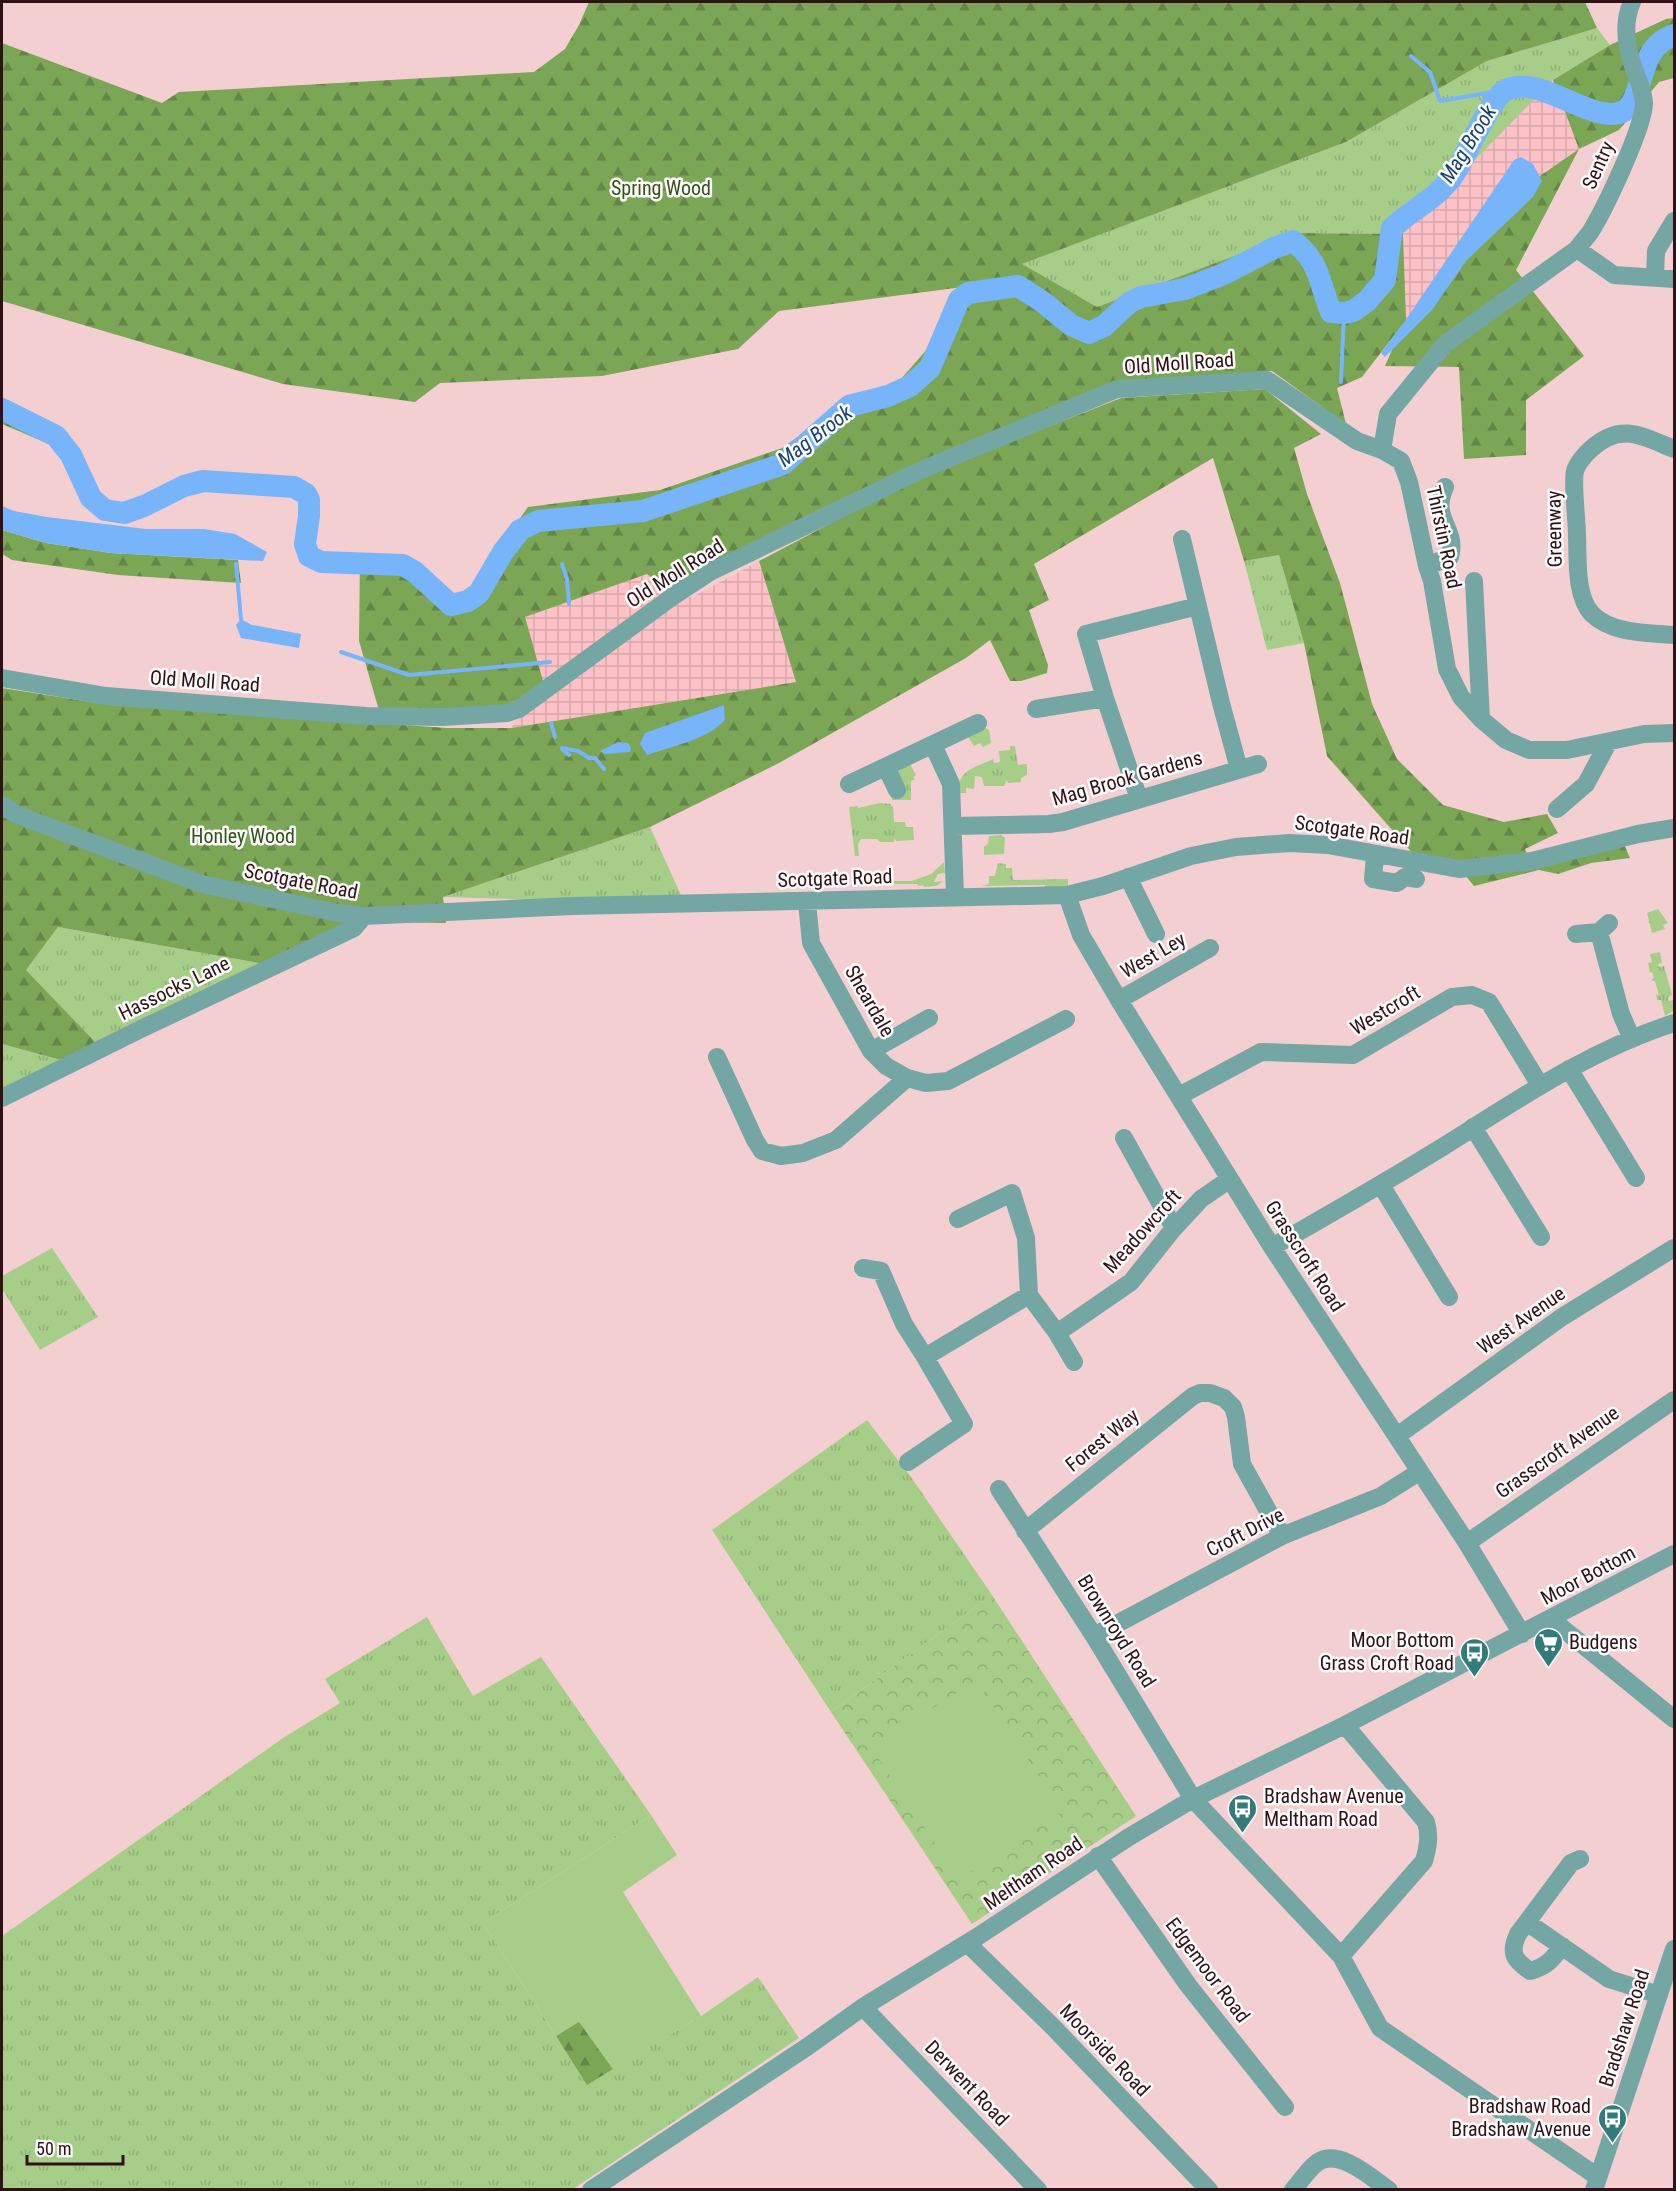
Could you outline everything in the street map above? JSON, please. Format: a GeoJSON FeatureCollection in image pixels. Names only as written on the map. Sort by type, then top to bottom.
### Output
{"type":"FeatureCollection","features":[{"type":"Feature","properties":{"kind":"street","name":"Sentry"},"geometry":{"type":"LineString","coordinates":[[1577,249],[1591,231],[1605,204],[1633,141],[1644,105],[1643,93],[1632,64],[1626,29],[1627,13],[1632,2]]}},
{"type":"Feature","properties":{"kind":"street"},"geometry":{"type":"LineString","coordinates":[[1655,277],[1656,251],[1674,221]]}},
{"type":"Feature","properties":{"kind":"street"},"geometry":{"type":"LineString","coordinates":[[1382,450],[1388,414],[1445,344],[1577,249],[1614,275],[1674,279]]}},
{"type":"Feature","properties":{"kind":"street","name":"Old Moll Road"},"geometry":{"type":"LineString","coordinates":[[2,678],[106,696],[366,716],[443,717],[507,713],[519,709],[672,597],[710,572],[919,471],[1118,389],[1266,380],[1357,441],[1382,450]]}},
{"type":"Feature","properties":{"kind":"street","name":"Greenway"},"geometry":{"type":"LineString","coordinates":[[1674,449],[1638,435],[1617,433],[1600,440],[1586,453],[1575,470],[1578,577],[1586,604],[1593,615],[1628,632],[1674,635]]}},
{"type":"Feature","properties":{"kind":"street","name":"Thirstin Road"},"geometry":{"type":"LineString","coordinates":[[1382,450],[1401,460],[1409,482],[1426,566],[1432,581],[1447,669],[1461,698],[1481,719],[1506,740],[1529,750],[1567,750],[1644,734],[1674,733]]}},
{"type":"Feature","properties":{"kind":"street"},"geometry":{"type":"LineString","coordinates":[[1426,566],[1450,557],[1453,545],[1440,513],[1441,496],[1445,487]]}},
{"type":"Feature","properties":{"kind":"street"},"geometry":{"type":"LineString","coordinates":[[1182,539],[1239,769]]}},
{"type":"Feature","properties":{"kind":"street"},"geometry":{"type":"LineString","coordinates":[[1474,581],[1481,719]]}},
{"type":"Feature","properties":{"kind":"street"},"geometry":{"type":"LineString","coordinates":[[1139,799],[1086,634],[1198,606]]}},
{"type":"Feature","properties":{"kind":"street"},"geometry":{"type":"LineString","coordinates":[[1036,709],[1105,698]]}},
{"type":"Feature","properties":{"kind":"street"},"geometry":{"type":"LineString","coordinates":[[849,784],[978,723]]}},
{"type":"Feature","properties":{"kind":"street"},"geometry":{"type":"LineString","coordinates":[[1557,809],[1576,795],[1586,784],[1608,743]]}},
{"type":"Feature","properties":{"kind":"street"},"geometry":{"type":"LineString","coordinates":[[933,745],[951,784],[955,896]]}},
{"type":"Feature","properties":{"kind":"street","name":"Mag Brook Gardens"},"geometry":{"type":"LineString","coordinates":[[952,826],[1049,824],[1258,764]]}},
{"type":"Feature","properties":{"kind":"street"},"geometry":{"type":"LineString","coordinates":[[886,767],[897,789]]}},
{"type":"Feature","properties":{"kind":"street","name":"Scotgate Road"},"geometry":{"type":"LineString","coordinates":[[2,805],[15,814],[202,884],[338,913],[364,916],[572,906],[1067,895],[1093,890],[1191,856],[1236,847],[1289,843],[1328,845],[1459,869],[1532,861],[1638,834],[1674,828]]}},
{"type":"Feature","properties":{"kind":"street"},"geometry":{"type":"LineString","coordinates":[[1375,855],[1373,879],[1397,883],[1405,877],[1416,879]]}},
{"type":"Feature","properties":{"kind":"street"},"geometry":{"type":"LineString","coordinates":[[1128,877],[1156,934]]}},
{"type":"Feature","properties":{"kind":"street","name":"Grasscroft Road"},"geometry":{"type":"LineString","coordinates":[[1067,895],[1081,935],[1119,1000],[1272,1247],[1467,1543],[1522,1634]]}},
{"type":"Feature","properties":{"kind":"street","name":"Sheardale"},"geometry":{"type":"LineString","coordinates":[[807,902],[811,943],[871,1051],[886,1066],[908,1078],[926,1083],[948,1081],[1066,1019]]}},
{"type":"Feature","properties":{"kind":"street","name":"Hassocks Lane"},"geometry":{"type":"LineString","coordinates":[[2,1098],[354,928],[364,916]]}},
{"type":"Feature","properties":{"kind":"street"},"geometry":{"type":"LineString","coordinates":[[1576,934],[1604,928],[1622,1014],[1632,1038]]}},
{"type":"Feature","properties":{"kind":"street","name":"West Ley"},"geometry":{"type":"LineString","coordinates":[[1119,1000],[1210,948]]}},
{"type":"Feature","properties":{"kind":"street","name":"Westcroft"},"geometry":{"type":"LineString","coordinates":[[1179,1096],[1261,1052],[1353,1055],[1452,997],[1472,995],[1489,1002],[1539,1084]]}},
{"type":"Feature","properties":{"kind":"street"},"geometry":{"type":"LineString","coordinates":[[871,1051],[928,1018]]}},
{"type":"Feature","properties":{"kind":"street"},"geometry":{"type":"LineString","coordinates":[[1272,1247],[1381,1185],[1539,1084],[1632,1038],[1673,1027]]}},
{"type":"Feature","properties":{"kind":"street"},"geometry":{"type":"LineString","coordinates":[[717,1057],[762,1151],[781,1156],[803,1153],[836,1140],[908,1078]]}},
{"type":"Feature","properties":{"kind":"street"},"geometry":{"type":"LineString","coordinates":[[1569,1069],[1636,1178]]}},
{"type":"Feature","properties":{"kind":"street"},"geometry":{"type":"LineString","coordinates":[[1473,1127],[1540,1237]]}},
{"type":"Feature","properties":{"kind":"street"},"geometry":{"type":"LineString","coordinates":[[1124,1138],[1174,1228]]}},
{"type":"Feature","properties":{"kind":"street","name":"Meadowcroft"},"geometry":{"type":"LineString","coordinates":[[1057,1333],[1131,1282],[1174,1228],[1201,1199],[1230,1179]]}},
{"type":"Feature","properties":{"kind":"street"},"geometry":{"type":"LineString","coordinates":[[1381,1185],[1449,1297]]}},
{"type":"Feature","properties":{"kind":"street"},"geometry":{"type":"LineString","coordinates":[[958,1219],[1019,1189],[1026,1238],[1029,1295],[1057,1333],[1074,1362]]}},
{"type":"Feature","properties":{"kind":"street","name":"West Avenue"},"geometry":{"type":"LineString","coordinates":[[1397,1437],[1562,1317],[1674,1248]]}},
{"type":"Feature","properties":{"kind":"street"},"geometry":{"type":"LineString","coordinates":[[863,1268],[881,1271],[904,1324],[964,1424],[908,1462]]}},
{"type":"Feature","properties":{"kind":"street"},"geometry":{"type":"LineString","coordinates":[[925,1357],[1029,1295]]}},
{"type":"Feature","properties":{"kind":"street","name":"Forest Way"},"geometry":{"type":"LineString","coordinates":[[1025,1531],[1193,1396],[1210,1393],[1224,1398],[1233,1407],[1242,1464],[1281,1536]]}},
{"type":"Feature","properties":{"kind":"street","name":"Grasscroft Avenue"},"geometry":{"type":"LineString","coordinates":[[1467,1543],[1674,1400]]}},
{"type":"Feature","properties":{"kind":"street","name":"Croft Drive"},"geometry":{"type":"LineString","coordinates":[[1094,1636],[1281,1536],[1381,1496],[1419,1472]]}},
{"type":"Feature","properties":{"kind":"street","name":"Brownroyd Road"},"geometry":{"type":"LineString","coordinates":[[999,1489],[1094,1636],[1193,1798],[1341,1956],[1380,2028],[1596,2183]]}},
{"type":"Feature","properties":{"kind":"street","name":"Moor Bottom"},"geometry":{"type":"LineString","coordinates":[[1522,1634],[1674,1554]]}},
{"type":"Feature","properties":{"kind":"street"},"geometry":{"type":"LineString","coordinates":[[1551,1619],[1674,1719]]}},
{"type":"Feature","properties":{"kind":"street","name":"Meltham Road"},"geometry":{"type":"LineString","coordinates":[[591,2190],[798,2053],[863,2007],[967,1943],[1098,1856],[1193,1798],[1346,1725],[1522,1634]]}},
{"type":"Feature","properties":{"kind":"street"},"geometry":{"type":"LineString","coordinates":[[1341,1956],[1424,1861],[1429,1833],[1426,1822],[1346,1725]]}},
{"type":"Feature","properties":{"kind":"street","name":"Edgemoor Road"},"geometry":{"type":"LineString","coordinates":[[1098,1856],[1188,1985],[1285,2107]]}},
{"type":"Feature","properties":{"kind":"street"},"geometry":{"type":"LineString","coordinates":[[1562,1946],[1553,1959],[1541,1968],[1530,1971],[1514,1955],[1513,1944],[1571,1863],[1580,1859]]}},
{"type":"Feature","properties":{"kind":"street"},"geometry":{"type":"LineString","coordinates":[[1528,1923],[1609,1978],[1659,1995]]}},
{"type":"Feature","properties":{"kind":"street","name":"Moorside Road"},"geometry":{"type":"LineString","coordinates":[[967,1943],[1055,2029],[1209,2190]]}},
{"type":"Feature","properties":{"kind":"street","name":"Bradshaw Road"},"geometry":{"type":"LineString","coordinates":[[1596,2183],[1674,1949]]}},
{"type":"Feature","properties":{"kind":"street","name":"Derwent Road"},"geometry":{"type":"LineString","coordinates":[[863,2007],[1038,2190]]}},
{"type":"Feature","properties":{"kind":"street"},"geometry":{"type":"LineString","coordinates":[[1293,2190],[1316,2163],[1324,2158],[1336,2158],[1347,2162],[1389,2190]]}},
{"type":"Feature","properties":{"kind":"shaded area"},"geometry":{"type":"Polygon","coordinates":[[[1553,80],[1579,149],[1521,189],[1405,321],[1403,234],[1553,80]]]}},
{"type":"Feature","properties":{"kind":"shaded area"},"geometry":{"type":"Polygon","coordinates":[[[759,561],[796,682],[511,728],[543,681],[524,617],[647,574],[671,594],[692,597],[759,561]]]}},
{"type":"Feature","properties":{"kind":"green space","name":"Spring Wood"},"geometry":{"type":"Polygon","coordinates":[[[589,2],[1585,2],[1597,28],[1487,61],[1346,142],[1022,264],[1097,307],[1296,233],[1403,234],[1406,320],[1521,189],[1579,149],[1516,270],[1584,356],[1526,400],[1526,455],[1464,459],[1459,367],[1385,366],[1403,324],[1362,377],[1337,388],[1346,424],[1272,371],[1116,384],[671,594],[647,574],[525,617],[543,681],[528,694],[509,703],[489,709],[444,714],[380,714],[359,641],[360,557],[402,559],[417,567],[455,599],[463,598],[528,507],[660,490],[782,448],[851,399],[894,387],[928,348],[963,287],[779,311],[738,349],[602,376],[440,383],[415,402],[283,384],[2,301],[2,43],[162,103],[179,92],[534,72],[565,49],[589,2]]]}},
{"type":"Feature","properties":{"kind":"green space"},"geometry":{"type":"Polygon","coordinates":[[[1674,18],[1674,78],[1659,82],[1619,130],[1579,149],[1553,80],[1610,45],[1666,19],[1674,18]]]}},
{"type":"Feature","properties":{"kind":"green space"},"geometry":{"type":"Polygon","coordinates":[[[1597,28],[1610,45],[1553,80],[1403,234],[1296,233],[1097,307],[1021,264],[1346,142],[1487,61],[1597,28]]]}},
{"type":"Feature","properties":{"kind":"green space","name":"Honley Wood"},"geometry":{"type":"Polygon","coordinates":[[[1265,389],[1321,434],[1294,448],[1307,494],[1340,583],[1372,704],[1397,759],[1443,805],[1504,822],[1547,814],[1558,833],[1525,849],[1531,864],[1623,842],[1630,858],[1591,863],[1558,874],[1539,870],[1474,886],[1456,864],[1415,856],[1327,756],[1304,643],[1279,555],[1244,561],[1213,458],[1034,564],[1049,600],[1029,610],[1048,665],[1047,673],[1021,681],[1010,681],[990,640],[966,658],[779,763],[650,827],[443,897],[446,923],[381,922],[332,930],[264,964],[58,927],[26,970],[99,1046],[68,1062],[2,1044],[2,688],[110,705],[447,728],[511,728],[796,682],[759,561],[911,481],[1121,398],[1265,389]]]}},
{"type":"Feature","properties":{"kind":"green space"},"geometry":{"type":"Polygon","coordinates":[[[2,400],[68,433],[63,450],[2,424],[2,400]]]}},
{"type":"Feature","properties":{"kind":"green space"},"geometry":{"type":"Polygon","coordinates":[[[2,530],[46,543],[111,553],[238,560],[241,583],[118,575],[12,560],[2,554],[2,530]]]}},
{"type":"Feature","properties":{"kind":"green space"},"geometry":{"type":"Polygon","coordinates":[[[1279,555],[1304,643],[1267,650],[1244,561],[1279,555]]]}},
{"type":"Feature","properties":{"kind":"green space"},"geometry":{"type":"Polygon","coordinates":[[[986,728],[989,730],[991,743],[983,747],[980,743],[974,746],[967,735],[986,728]]]}},
{"type":"Feature","properties":{"kind":"green space"},"geometry":{"type":"Polygon","coordinates":[[[1010,746],[1015,746],[1018,765],[1027,764],[1027,775],[1021,778],[1021,782],[1008,783],[1007,780],[1004,786],[984,786],[982,777],[975,776],[974,789],[966,788],[966,793],[959,793],[961,779],[968,771],[993,759],[994,763],[1000,762],[999,751],[1010,750],[1010,746]]]}},
{"type":"Feature","properties":{"kind":"green space"},"geometry":{"type":"Polygon","coordinates":[[[910,764],[916,775],[911,781],[911,800],[892,800],[893,783],[899,766],[910,764]]]}},
{"type":"Feature","properties":{"kind":"green space"},"geometry":{"type":"Polygon","coordinates":[[[880,803],[893,806],[894,822],[905,822],[906,827],[913,827],[914,840],[896,841],[894,838],[894,842],[880,842],[877,839],[861,839],[858,844],[859,856],[855,856],[849,807],[858,806],[858,808],[880,803]]]}},
{"type":"Feature","properties":{"kind":"green space"},"geometry":{"type":"Polygon","coordinates":[[[650,827],[681,895],[541,900],[443,897],[650,827]]]}},
{"type":"Feature","properties":{"kind":"green space"},"geometry":{"type":"Polygon","coordinates":[[[1001,835],[1005,838],[1004,854],[984,855],[984,847],[988,844],[989,836],[1001,835]]]}},
{"type":"Feature","properties":{"kind":"green space"},"geometry":{"type":"Polygon","coordinates":[[[944,862],[945,873],[938,874],[934,882],[943,881],[936,886],[862,884],[862,881],[912,881],[931,874],[944,862]]]}},
{"type":"Feature","properties":{"kind":"green space"},"geometry":{"type":"Polygon","coordinates":[[[998,863],[1006,864],[1006,868],[1012,868],[1013,880],[1068,879],[1068,886],[1045,889],[1045,885],[981,886],[989,884],[989,876],[995,876],[998,863]]]}},
{"type":"Feature","properties":{"kind":"green space"},"geometry":{"type":"Polygon","coordinates":[[[1658,909],[1668,923],[1663,925],[1665,929],[1652,933],[1647,913],[1658,909]]]}},
{"type":"Feature","properties":{"kind":"green space"},"geometry":{"type":"Polygon","coordinates":[[[58,927],[264,964],[99,1046],[26,970],[58,927]]]}},
{"type":"Feature","properties":{"kind":"green space"},"geometry":{"type":"Polygon","coordinates":[[[1660,952],[1662,963],[1658,964],[1659,967],[1664,966],[1672,995],[1668,997],[1669,1001],[1673,1000],[1674,1011],[1665,1016],[1661,1000],[1657,1000],[1656,994],[1659,996],[1655,981],[1652,981],[1654,978],[1652,972],[1650,973],[1648,963],[1652,962],[1650,954],[1660,952]]]}},
{"type":"Feature","properties":{"kind":"green space"},"geometry":{"type":"Polygon","coordinates":[[[2,1044],[68,1062],[2,1092],[2,1044]]]}},
{"type":"Feature","properties":{"kind":"green space"},"geometry":{"type":"Polygon","coordinates":[[[52,1248],[98,1317],[40,1350],[2,1289],[2,1276],[52,1248]]]}},
{"type":"Feature","properties":{"kind":"green space"},"geometry":{"type":"Polygon","coordinates":[[[867,1420],[911,1477],[992,1595],[831,1712],[712,1530],[867,1420]]]}},
{"type":"Feature","properties":{"kind":"green space"},"geometry":{"type":"Polygon","coordinates":[[[992,1595],[1136,1816],[972,1924],[831,1712],[992,1595]]]}},
{"type":"Feature","properties":{"kind":"green space"},"geometry":{"type":"Polygon","coordinates":[[[427,1617],[473,1696],[541,1657],[651,1815],[483,1923],[587,2084],[701,2016],[758,1977],[799,2038],[573,2189],[2,2189],[2,1936],[283,1738],[340,1703],[325,1679],[427,1617]]]}},
{"type":"Feature","properties":{"kind":"green space"},"geometry":{"type":"Polygon","coordinates":[[[976,1680],[1062,1812],[959,1880],[872,1748],[976,1680]]]}},
{"type":"Feature","properties":{"kind":"green space"},"geometry":{"type":"Polygon","coordinates":[[[651,1815],[677,1855],[623,1892],[701,2016],[613,2069],[579,2022],[556,2036],[483,1923],[651,1815]]]}},
{"type":"Feature","properties":{"kind":"green space"},"geometry":{"type":"Polygon","coordinates":[[[579,2021],[613,2069],[587,2085],[556,2036],[579,2021]]]}},
{"type":"Feature","properties":{"kind":"water"},"geometry":{"type":"Polygon","coordinates":[[[1521,157],[1533,164],[1542,181],[1533,197],[1466,261],[1432,310],[1385,357],[1381,353],[1514,160],[1521,157]]]}},
{"type":"Feature","properties":{"kind":"water"},"geometry":{"type":"Polygon","coordinates":[[[2,506],[14,511],[47,517],[146,529],[204,529],[235,534],[267,552],[263,561],[111,553],[46,543],[2,530],[2,506]]]}},
{"type":"Feature","properties":{"kind":"water"},"geometry":{"type":"Polygon","coordinates":[[[241,619],[252,625],[301,634],[299,648],[241,638],[236,625],[241,619]]]}},
{"type":"Feature","properties":{"kind":"water"},"geometry":{"type":"Polygon","coordinates":[[[724,705],[725,720],[708,733],[647,755],[640,744],[645,733],[724,705]]]}},
{"type":"Feature","properties":{"kind":"water"},"geometry":{"type":"Polygon","coordinates":[[[618,742],[628,743],[631,748],[630,752],[605,754],[600,751],[618,742]]]}},
{"type":"Feature","properties":{"kind":"waterway","name":"Mag Brook"},"geometry":{"type":"LineString","coordinates":[[2,409],[56,436],[71,455],[91,498],[105,510],[124,513],[144,506],[184,486],[203,481],[294,487],[306,494],[309,500],[305,544],[309,556],[321,562],[403,565],[415,572],[451,605],[468,601],[479,593],[503,552],[520,530],[538,521],[643,511],[783,464],[849,406],[888,396],[910,386],[930,368],[959,300],[968,293],[1018,286],[1043,302],[1071,325],[1089,333],[1104,326],[1130,302],[1141,297],[1185,289],[1224,274],[1274,248],[1293,241],[1309,256],[1314,265],[1331,312],[1353,311],[1367,301],[1385,280],[1392,228],[1435,195],[1450,180],[1486,114],[1500,95],[1506,90],[1520,87],[1535,88],[1598,112],[1612,114],[1624,111],[1631,105],[1653,50],[1662,41],[1674,35]]}},
{"type":"Feature","properties":{"kind":"waterway"},"geometry":{"type":"LineString","coordinates":[[1411,56],[1430,72],[1440,101],[1505,90]]}},
{"type":"Feature","properties":{"kind":"waterway"},"geometry":{"type":"LineString","coordinates":[[1341,382],[1344,313]]}},
{"type":"Feature","properties":{"kind":"waterway"},"geometry":{"type":"LineString","coordinates":[[236,564],[241,619]]}},
{"type":"Feature","properties":{"kind":"waterway"},"geometry":{"type":"LineString","coordinates":[[562,564],[567,579],[569,604]]}},
{"type":"Feature","properties":{"kind":"waterway"},"geometry":{"type":"LineString","coordinates":[[341,652],[409,675],[550,662]]}},
{"type":"Feature","properties":{"kind":"waterway"},"geometry":{"type":"LineString","coordinates":[[551,723],[555,737]]}},
{"type":"Feature","properties":{"kind":"waterway"},"geometry":{"type":"LineString","coordinates":[[562,748],[595,758],[604,769]]}},
{"type":"Feature","properties":{"kind":"waterway"},"geometry":{"type":"LineString","coordinates":[[562,749],[569,755]]}},
{"type":"Feature","properties":{"kind":"place","name":"Budgens"},"geometry":{"type":"Point","coordinates":[1548,1668]}},
{"type":"Feature","properties":{"kind":"place","name":"Moor Bottom Grass Croft Road"},"geometry":{"type":"Point","coordinates":[1475,1678]}},
{"type":"Feature","properties":{"kind":"place","name":"Bradshaw Avenue Meltham Road"},"geometry":{"type":"Point","coordinates":[1243,1834]}},
{"type":"Feature","properties":{"kind":"place","name":"Bradshaw Road Bradshaw Avenue"},"geometry":{"type":"Point","coordinates":[1612,2144]}}]}
